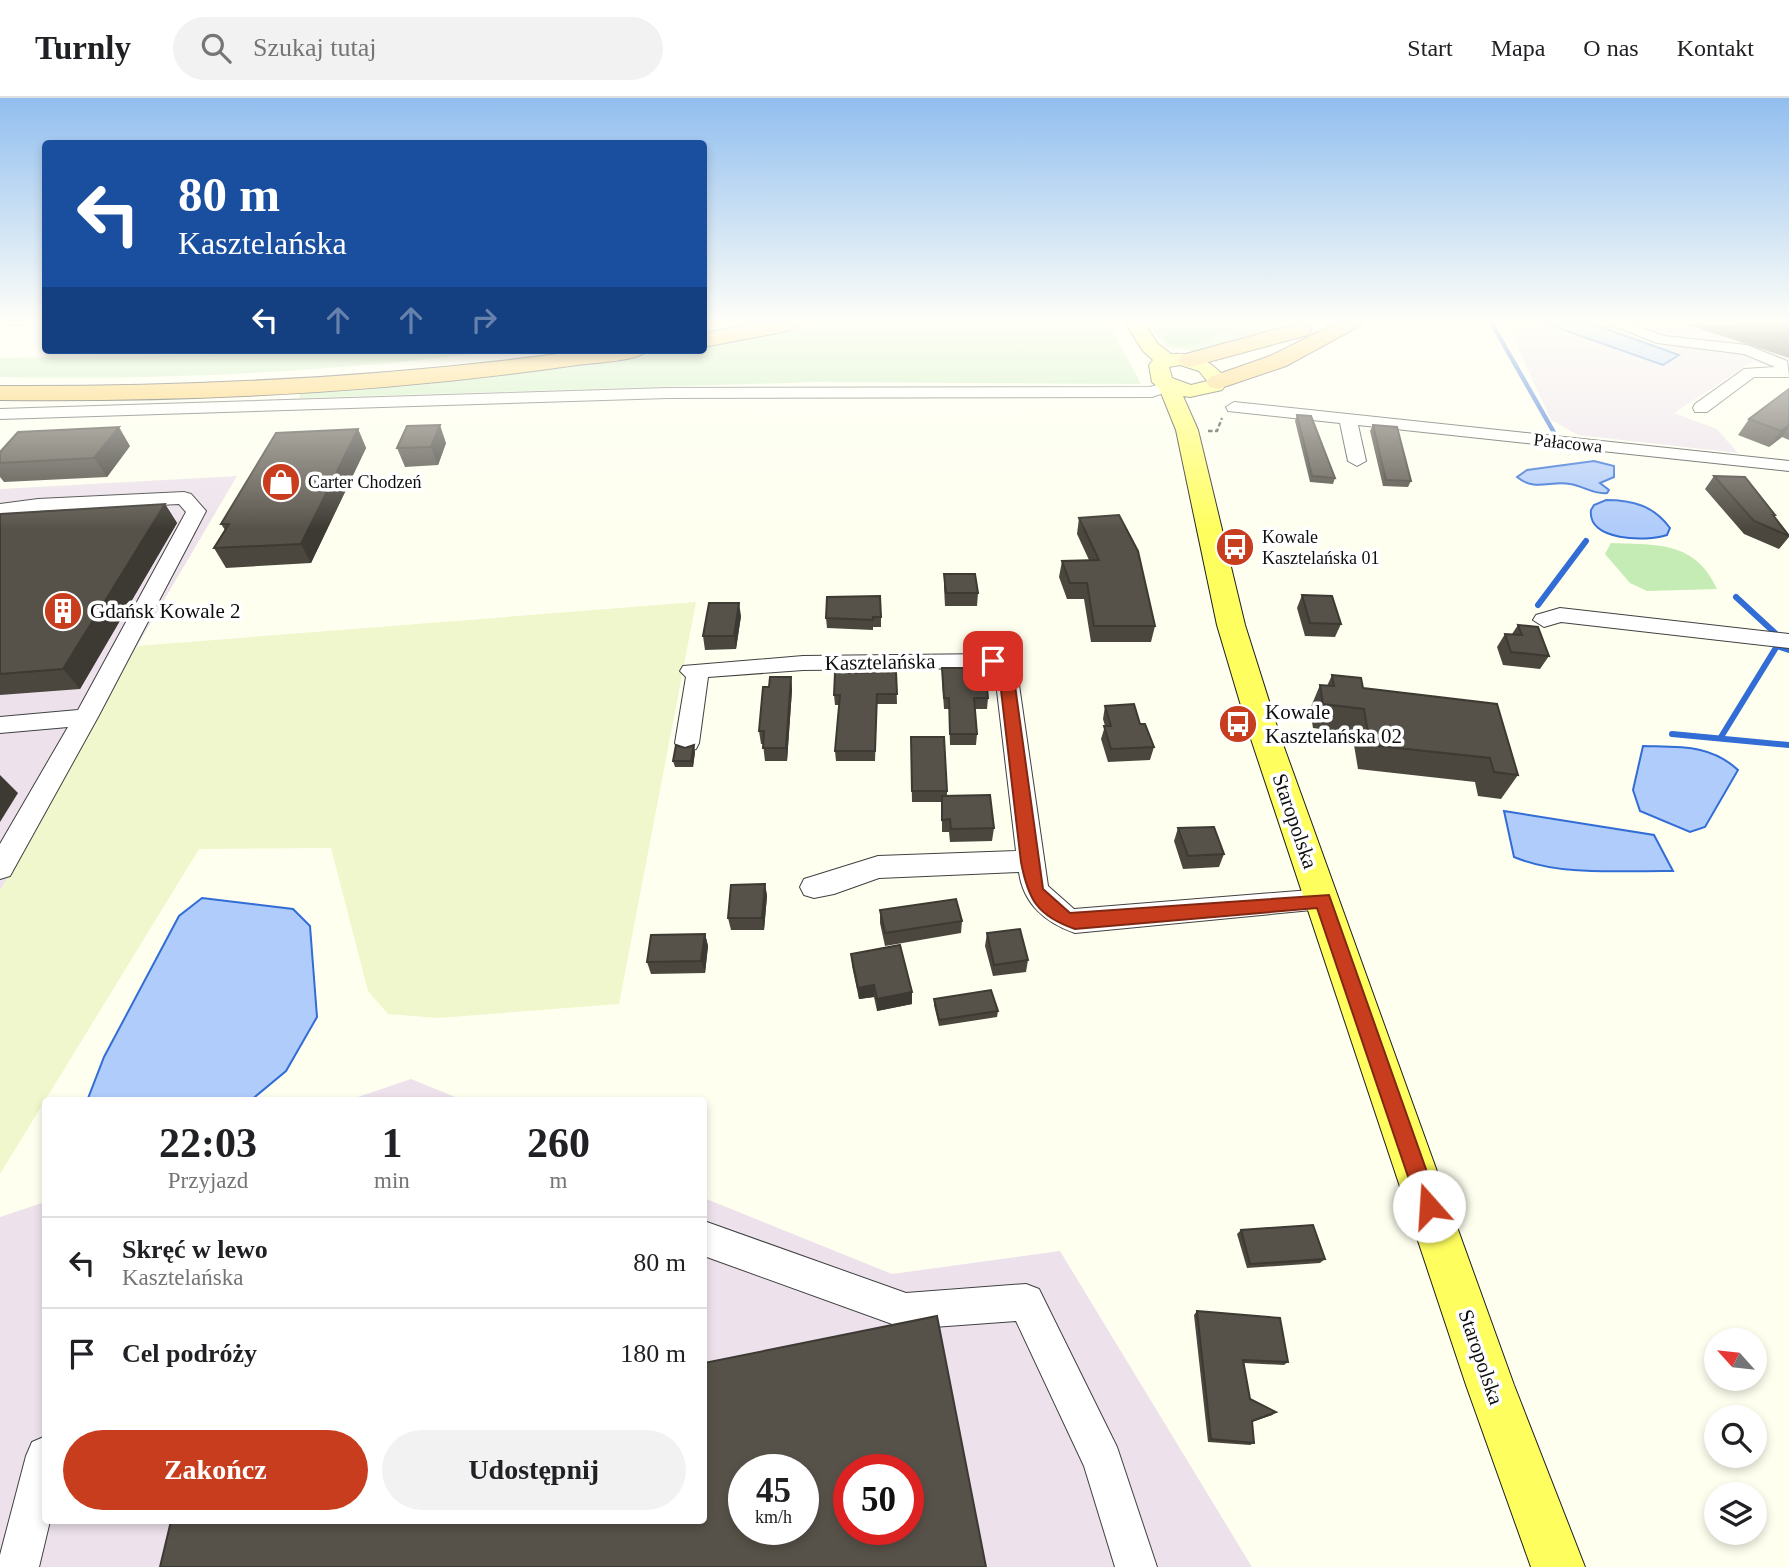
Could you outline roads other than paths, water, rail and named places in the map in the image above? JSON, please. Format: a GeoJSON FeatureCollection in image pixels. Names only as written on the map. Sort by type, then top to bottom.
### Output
{"type":"FeatureCollection","features":[{"type":"Feature","properties":{"kind":"highway"},"geometry":{"type":"LineString","coordinates":[[0,393],[23,393]]}},
{"type":"Feature","properties":{"kind":"main road","name":"Staropolska"},"geometry":{"type":"LineString","coordinates":[[1173,393],[1185,424],[1243,667],[1490,1385],[1558,1567]]}},
{"type":"Feature","properties":{"kind":"main road"},"geometry":{"type":"LineString","coordinates":[[1185,424],[1211,393]]}},
{"type":"Feature","properties":{"kind":"street"},"geometry":{"type":"LineString","coordinates":[[0,414],[668,393],[884,393]]}},
{"type":"Feature","properties":{"kind":"street"},"geometry":{"type":"LineString","coordinates":[[1701,408],[1722,393]]}},
{"type":"Feature","properties":{"kind":"street","name":"Pałacowa"},"geometry":{"type":"LineString","coordinates":[[1234,407],[1789,466]]}},
{"type":"Feature","properties":{"kind":"street"},"geometry":{"type":"LineString","coordinates":[[1348,419],[1357,461]]}},
{"type":"Feature","properties":{"kind":"street"},"geometry":{"type":"LineString","coordinates":[[0,510],[38,505],[184,498],[196,511],[86,717],[0,868]]}},
{"type":"Feature","properties":{"kind":"street"},"geometry":{"type":"LineString","coordinates":[[1545,620],[1560,615],[1789,641]]}},
{"type":"Feature","properties":{"kind":"street","name":"Kasztelańska"},"geometry":{"type":"LineString","coordinates":[[687,743],[694,671],[803,663],[993,661],[1006,671],[1029,862],[1035,891],[1065,918],[1075,922],[1323,900]]}},
{"type":"Feature","properties":{"kind":"street"},"geometry":{"type":"LineString","coordinates":[[0,725],[86,717]]}},
{"type":"Feature","properties":{"kind":"street"},"geometry":{"type":"LineString","coordinates":[[814,887],[834,883],[878,867],[1029,862]]}},
{"type":"Feature","properties":{"kind":"street"},"geometry":{"type":"LineString","coordinates":[[707,1240],[906,1311],[1026,1302],[1104,1461],[1136,1567]]}},
{"type":"Feature","properties":{"kind":"street"},"geometry":{"type":"LineString","coordinates":[[18,1567],[42,1472]]}},
{"type":"Feature","properties":{"kind":"water"},"geometry":{"type":"Polygon","coordinates":[[[1594,461],[1614,466],[1614,477],[1600,483],[1609,490],[1607,493],[1563,483],[1530,484],[1517,477],[1527,470],[1594,461]]]}},
{"type":"Feature","properties":{"kind":"water"},"geometry":{"type":"Polygon","coordinates":[[[1606,500],[1625,501],[1650,509],[1670,528],[1667,535],[1646,538],[1620,537],[1598,528],[1592,520],[1591,510],[1594,505],[1606,500]]]}},
{"type":"Feature","properties":{"kind":"water"},"geometry":{"type":"Polygon","coordinates":[[[1643,746],[1705,751],[1738,770],[1705,827],[1690,832],[1640,811],[1633,790],[1643,746]]]}},
{"type":"Feature","properties":{"kind":"water"},"geometry":{"type":"Polygon","coordinates":[[[1504,811],[1654,835],[1673,871],[1572,870],[1514,857],[1504,811]]]}},
{"type":"Feature","properties":{"kind":"water"},"geometry":{"type":"Polygon","coordinates":[[[202,898],[293,909],[310,926],[317,1017],[286,1071],[255,1097],[89,1097],[104,1057],[179,916],[202,898]]]}},
{"type":"Feature","properties":{"kind":"waterway"},"geometry":{"type":"LineString","coordinates":[[1531,393],[1556,436]]}},
{"type":"Feature","properties":{"kind":"waterway"},"geometry":{"type":"LineString","coordinates":[[1538,605],[1586,541]]}},
{"type":"Feature","properties":{"kind":"waterway"},"geometry":{"type":"LineString","coordinates":[[1736,597],[1775,633]]}},
{"type":"Feature","properties":{"kind":"waterway"},"geometry":{"type":"LineString","coordinates":[[1721,737],[1777,646],[1789,650]]}},
{"type":"Feature","properties":{"kind":"waterway"},"geometry":{"type":"LineString","coordinates":[[1672,734],[1789,745]]}},
{"type":"Feature","properties":{"kind":"place","name":"Carter Chodzeń"},"geometry":{"type":"Point","coordinates":[281,482]}},
{"type":"Feature","properties":{"kind":"place","name":"Kowale Kasztelańska 01"},"geometry":{"type":"Point","coordinates":[1235,547]}},
{"type":"Feature","properties":{"kind":"place","name":"Gdańsk Kowale 2"},"geometry":{"type":"Point","coordinates":[63,611]}},
{"type":"Feature","properties":{"kind":"place","name":"Kowale Kasztelańska 02"},"geometry":{"type":"Point","coordinates":[1238,724]}}]}
